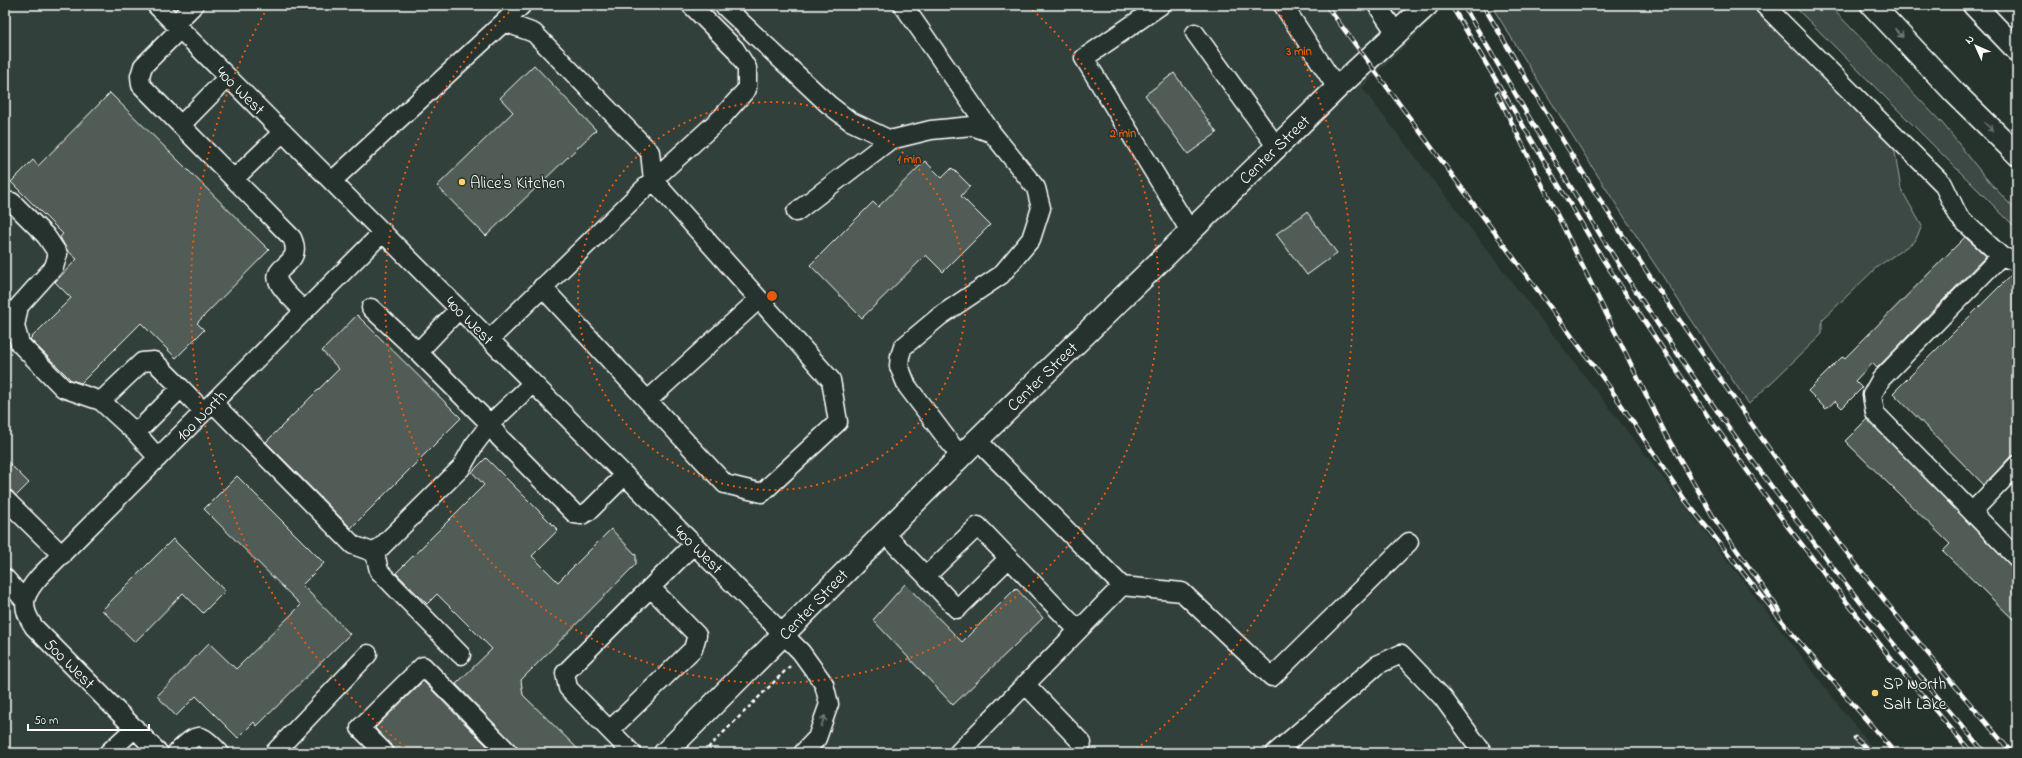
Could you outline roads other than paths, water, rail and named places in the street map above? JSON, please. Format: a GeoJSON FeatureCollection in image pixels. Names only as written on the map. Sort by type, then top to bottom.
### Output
{"type":"FeatureCollection","features":[{"type":"Feature","properties":{"kind":"main road","name":"Center Street"},"geometry":{"type":"LineString","coordinates":[[665,753],[960,456],[1276,146],[1427,5]]}},
{"type":"Feature","properties":{"kind":"main road"},"geometry":{"type":"LineString","coordinates":[[1872,5],[1954,92],[2017,154]]}},
{"type":"Feature","properties":{"kind":"main road"},"geometry":{"type":"LineString","coordinates":[[1974,5],[2017,50]]}},
{"type":"Feature","properties":{"kind":"street","name":"400 West"},"geometry":{"type":"LineString","coordinates":[[156,5],[801,652],[824,684],[829,704],[817,738],[803,753]]}},
{"type":"Feature","properties":{"kind":"street"},"geometry":{"type":"LineString","coordinates":[[194,5],[144,66],[140,76],[142,85],[292,238],[296,247],[294,256],[281,268],[278,277],[279,283],[304,311]]}},
{"type":"Feature","properties":{"kind":"street"},"geometry":{"type":"LineString","coordinates":[[332,181],[522,5]]}},
{"type":"Feature","properties":{"kind":"street"},"geometry":{"type":"LineString","coordinates":[[490,339],[652,180],[722,117],[748,89],[747,68],[735,49],[691,5]]}},
{"type":"Feature","properties":{"kind":"street"},"geometry":{"type":"LineString","coordinates":[[723,5],[828,104],[850,121],[890,140]]}},
{"type":"Feature","properties":{"kind":"street"},"geometry":{"type":"LineString","coordinates":[[903,5],[992,133],[1036,188],[1041,208],[1031,239],[1001,275],[940,316],[903,347],[899,366],[906,386],[960,456]]}},
{"type":"Feature","properties":{"kind":"street"},"geometry":{"type":"LineString","coordinates":[[1161,5],[1084,58],[1190,231]]}},
{"type":"Feature","properties":{"kind":"street"},"geometry":{"type":"LineString","coordinates":[[1283,5],[1337,88]]}},
{"type":"Feature","properties":{"kind":"street"},"geometry":{"type":"LineString","coordinates":[[1377,5],[1396,34]]}},
{"type":"Feature","properties":{"kind":"street"},"geometry":{"type":"LineString","coordinates":[[1764,5],[1943,184],[1959,217],[2009,259],[1881,379],[1872,395],[1875,412],[2017,558]]}},
{"type":"Feature","properties":{"kind":"street"},"geometry":{"type":"LineString","coordinates":[[504,22],[534,33],[650,152],[652,180],[831,380],[838,422],[762,493],[726,484],[542,287]]}},
{"type":"Feature","properties":{"kind":"street"},"geometry":{"type":"LineString","coordinates":[[1195,33],[1276,146]]}},
{"type":"Feature","properties":{"kind":"street"},"geometry":{"type":"LineString","coordinates":[[180,125],[228,77]]}},
{"type":"Feature","properties":{"kind":"street"},"geometry":{"type":"LineString","coordinates":[[796,212],[890,140],[931,130],[972,126],[992,133]]}},
{"type":"Feature","properties":{"kind":"street"},"geometry":{"type":"LineString","coordinates":[[234,179],[283,132]]}},
{"type":"Feature","properties":{"kind":"street"},"geometry":{"type":"LineString","coordinates":[[12,202],[46,236],[58,254],[54,267],[19,306],[15,326],[20,344],[63,388],[101,402],[136,433],[158,458]]}},
{"type":"Feature","properties":{"kind":"street","name":"100 North"},"geometry":{"type":"LineString","coordinates":[[25,601],[28,592],[34,584],[62,555],[383,232]]}},
{"type":"Feature","properties":{"kind":"street"},"geometry":{"type":"LineString","coordinates":[[648,400],[759,299]]}},
{"type":"Feature","properties":{"kind":"street"},"geometry":{"type":"LineString","coordinates":[[371,308],[418,352],[490,424],[499,437],[575,514],[582,515],[589,511],[625,475]]}},
{"type":"Feature","properties":{"kind":"street"},"geometry":{"type":"LineString","coordinates":[[418,352],[459,309]]}},
{"type":"Feature","properties":{"kind":"street"},"geometry":{"type":"LineString","coordinates":[[101,402],[142,362],[154,361],[181,388],[208,407],[353,545],[375,553]]}},
{"type":"Feature","properties":{"kind":"street"},"geometry":{"type":"LineString","coordinates":[[375,553],[461,468],[474,444],[490,424],[533,383]]}},
{"type":"Feature","properties":{"kind":"street"},"geometry":{"type":"LineString","coordinates":[[136,433],[181,388]]}},
{"type":"Feature","properties":{"kind":"street"},"geometry":{"type":"LineString","coordinates":[[977,440],[1122,586],[1182,592],[1272,677],[1409,542]]}},
{"type":"Feature","properties":{"kind":"street"},"geometry":{"type":"LineString","coordinates":[[1972,512],[2017,465]]}},
{"type":"Feature","properties":{"kind":"street"},"geometry":{"type":"LineString","coordinates":[[5,499],[62,555]]}},
{"type":"Feature","properties":{"kind":"street"},"geometry":{"type":"LineString","coordinates":[[926,576],[978,526],[1078,630]]}},
{"type":"Feature","properties":{"kind":"street"},"geometry":{"type":"LineString","coordinates":[[884,533],[957,609],[1009,558]]}},
{"type":"Feature","properties":{"kind":"street"},"geometry":{"type":"LineString","coordinates":[[632,753],[568,688],[565,673],[694,544]]}},
{"type":"Feature","properties":{"kind":"street"},"geometry":{"type":"LineString","coordinates":[[375,553],[379,571],[461,655]]}},
{"type":"Feature","properties":{"kind":"street"},"geometry":{"type":"LineString","coordinates":[[5,578],[25,601]]}},
{"type":"Feature","properties":{"kind":"street"},"geometry":{"type":"LineString","coordinates":[[958,753],[1122,586]]}},
{"type":"Feature","properties":{"kind":"street"},"geometry":{"type":"LineString","coordinates":[[610,730],[693,649],[696,635],[651,588]]}},
{"type":"Feature","properties":{"kind":"street","name":"500 West"},"geometry":{"type":"LineString","coordinates":[[25,601],[25,610],[34,627],[159,753]]}},
{"type":"Feature","properties":{"kind":"street"},"geometry":{"type":"LineString","coordinates":[[274,753],[368,654]]}},
{"type":"Feature","properties":{"kind":"street"},"geometry":{"type":"LineString","coordinates":[[1276,753],[1377,664],[1401,654],[1443,698],[1483,753]]}},
{"type":"Feature","properties":{"kind":"street"},"geometry":{"type":"LineString","coordinates":[[384,753],[360,728],[424,666],[509,753]]}},
{"type":"Feature","properties":{"kind":"street"},"geometry":{"type":"LineString","coordinates":[[1025,684],[1082,743]]}},
{"type":"Feature","properties":{"kind":"street"},"geometry":{"type":"LineString","coordinates":[[108,753],[135,728]]}},
{"type":"Feature","properties":{"kind":"street"},"geometry":{"type":"LineString","coordinates":[[176,753],[192,737],[200,736],[207,739],[220,753]]}},
{"type":"Feature","properties":{"kind":"railway"},"geometry":{"type":"LineString","coordinates":[[1326,5],[1608,385],[1685,500],[1789,630],[1895,753]]}},
{"type":"Feature","properties":{"kind":"railway"},"geometry":{"type":"LineString","coordinates":[[1451,5],[1604,261],[1707,415],[1785,523],[1892,660],[1972,753]]}},
{"type":"Feature","properties":{"kind":"railway"},"geometry":{"type":"LineString","coordinates":[[1463,5],[1588,215],[1640,297],[1704,392],[1780,498],[1860,602],[1985,753]]}},
{"type":"Feature","properties":{"kind":"railway"},"geometry":{"type":"LineString","coordinates":[[1483,5],[1563,141],[1598,197],[1695,343],[1770,450],[1857,566],[1949,679],[2012,753]]}},
{"type":"Feature","properties":{"kind":"railway"},"geometry":{"type":"LineString","coordinates":[[1497,93],[1666,435],[1714,518],[1780,611]]}},
{"type":"Feature","properties":{"kind":"railway"},"geometry":{"type":"LineString","coordinates":[[1855,738],[1872,753]]}},
{"type":"Feature","properties":{"kind":"place","name":"Alice's Kitchen"},"geometry":{"type":"Point","coordinates":[462,182]}},
{"type":"Feature","properties":{"kind":"place","name":"SP North Salt Lake"},"geometry":{"type":"Point","coordinates":[1875,693]}}]}
